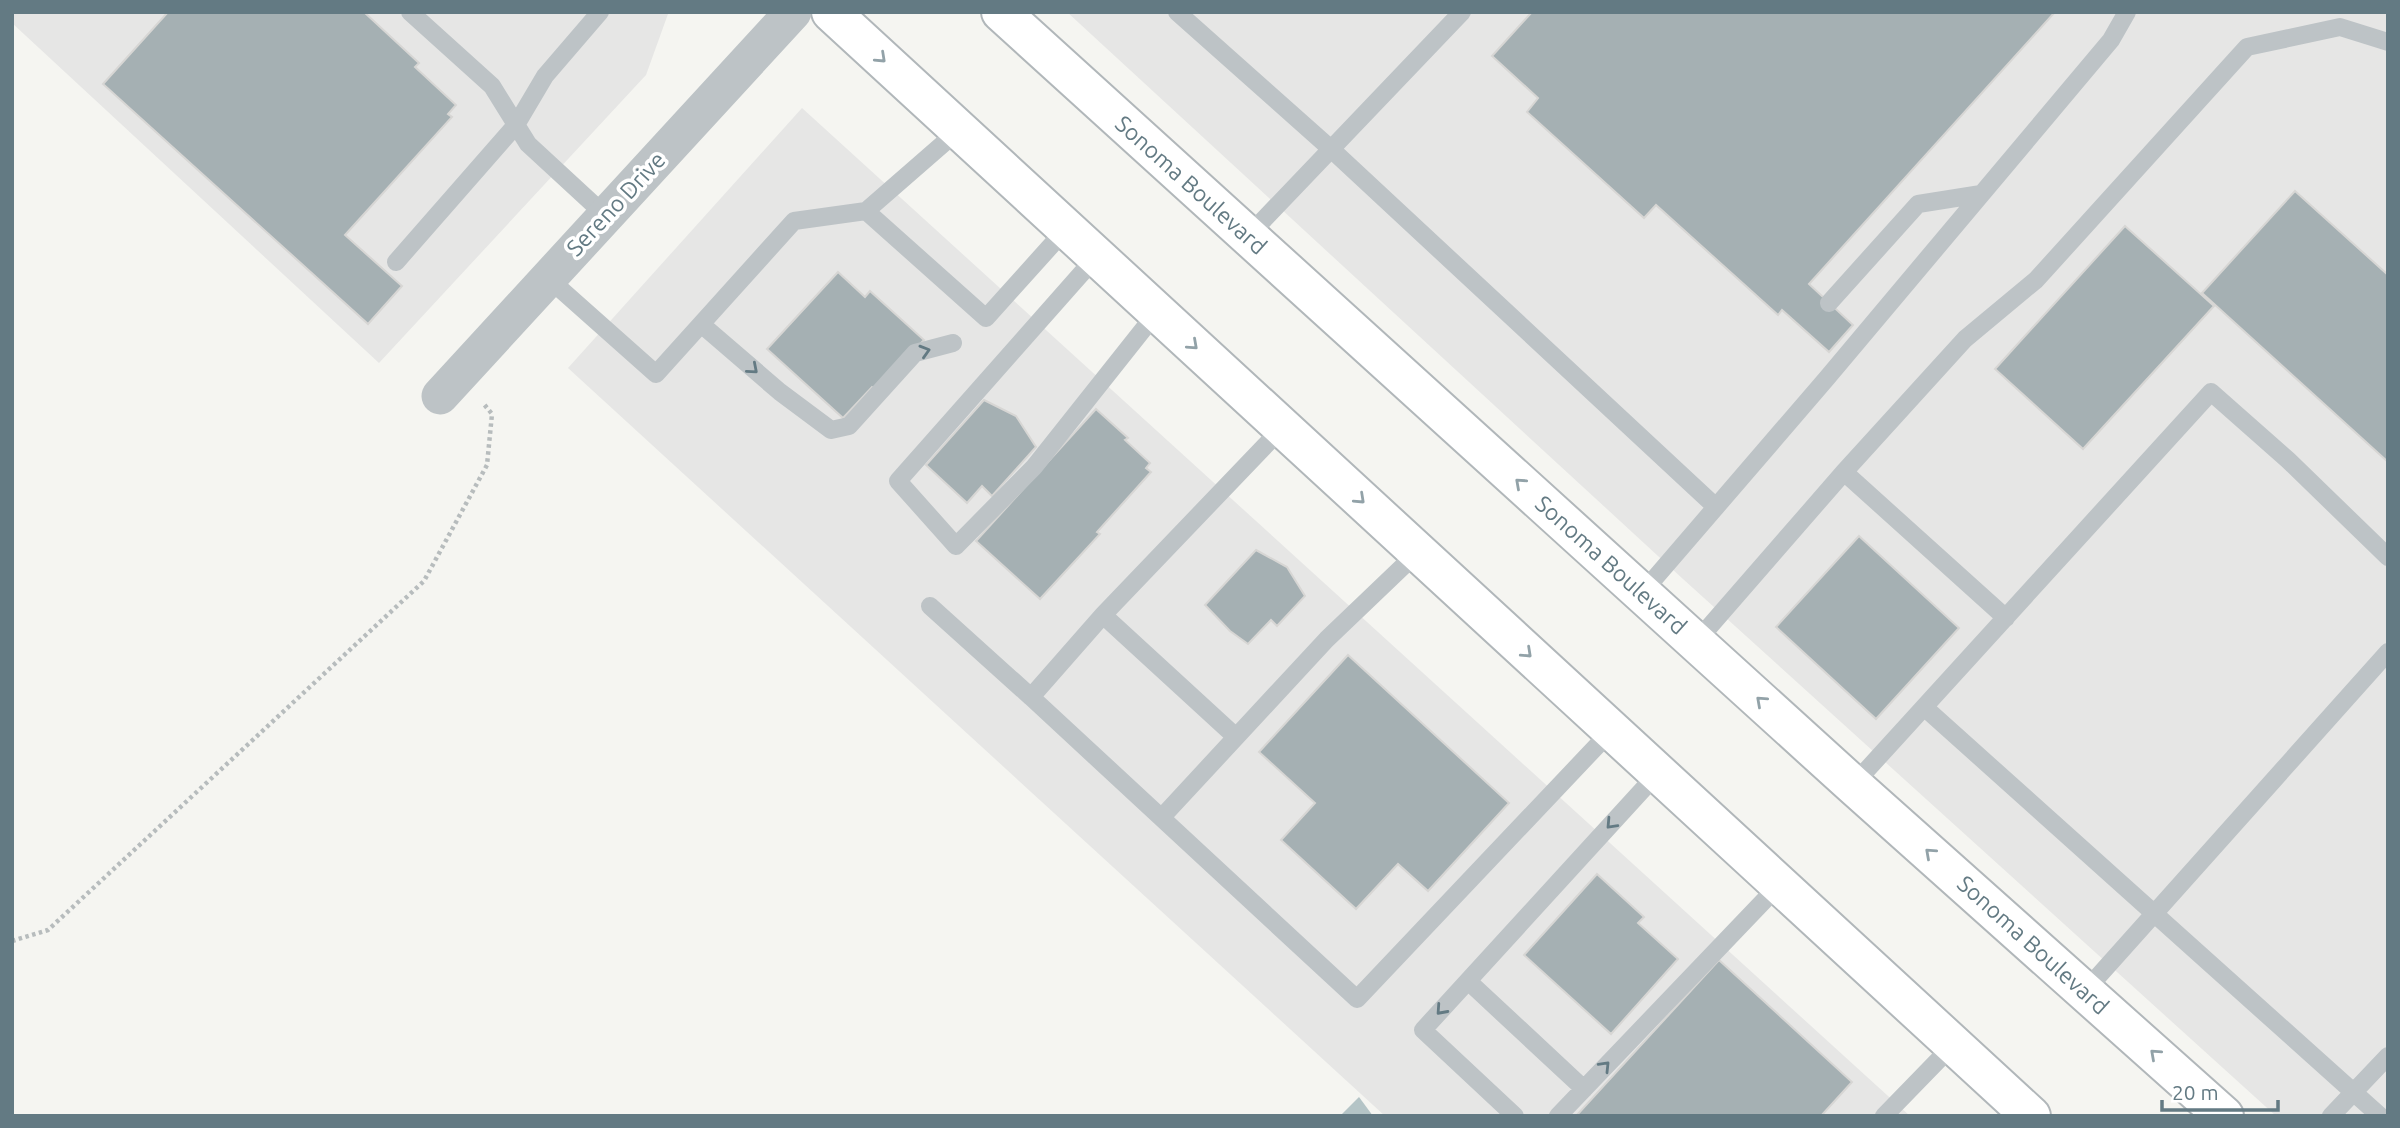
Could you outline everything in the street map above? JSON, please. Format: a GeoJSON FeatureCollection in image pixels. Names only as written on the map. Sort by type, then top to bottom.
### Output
{"type":"FeatureCollection","features":[{"type":"Feature","properties":{"kind":"main road"},"geometry":{"type":"LineString","coordinates":[[831,12],[2031,1116]]}},
{"type":"Feature","properties":{"kind":"main road","name":"Sonoma Boulevard"},"geometry":{"type":"LineString","coordinates":[[1001,12],[1853,785],[2224,1116]]}},
{"type":"Feature","properties":{"kind":"street","name":"Sereno Drive"},"geometry":{"type":"LineString","coordinates":[[450,386],[793,12]]}},
{"type":"Feature","properties":{"kind":"lane"},"geometry":{"type":"LineString","coordinates":[[410,12],[492,86],[528,144],[605,215]]}},
{"type":"Feature","properties":{"kind":"lane"},"geometry":{"type":"LineString","coordinates":[[396,262],[516,125],[545,76],[600,12]]}},
{"type":"Feature","properties":{"kind":"lane"},"geometry":{"type":"LineString","coordinates":[[1177,12],[1331,149],[1716,507]]}},
{"type":"Feature","properties":{"kind":"lane"},"geometry":{"type":"LineString","coordinates":[[1248,236],[1462,12]]}},
{"type":"Feature","properties":{"kind":"lane"},"geometry":{"type":"LineString","coordinates":[[1642,593],[2111,40],[2127,12]]}},
{"type":"Feature","properties":{"kind":"lane"},"geometry":{"type":"LineString","coordinates":[[1696,642],[1965,338],[2036,280],[2247,47],[2340,27],[2388,42]]}},
{"type":"Feature","properties":{"kind":"lane"},"geometry":{"type":"LineString","coordinates":[[548,278],[656,374],[794,221],[866,211],[959,130]]}},
{"type":"Feature","properties":{"kind":"lane"},"geometry":{"type":"LineString","coordinates":[[1829,303],[1918,204],[1981,194]]}},
{"type":"Feature","properties":{"kind":"lane"},"geometry":{"type":"LineString","coordinates":[[866,211],[986,318],[1066,229]]}},
{"type":"Feature","properties":{"kind":"lane"},"geometry":{"type":"LineString","coordinates":[[1096,257],[898,481],[956,546],[1034,467],[1157,312]]}},
{"type":"Feature","properties":{"kind":"lane"},"geometry":{"type":"LineString","coordinates":[[701,324],[780,393],[831,430],[849,426],[915,353],[953,343]]}},
{"type":"Feature","properties":{"kind":"lane"},"geometry":{"type":"LineString","coordinates":[[1853,785],[2211,392],[2288,460],[2388,557]]}},
{"type":"Feature","properties":{"kind":"lane"},"geometry":{"type":"LineString","coordinates":[[1031,697],[1103,615],[1283,427]]}},
{"type":"Feature","properties":{"kind":"lane"},"geometry":{"type":"LineString","coordinates":[[1844,472],[2007,618]]}},
{"type":"Feature","properties":{"kind":"lane"},"geometry":{"type":"LineString","coordinates":[[1162,817],[1327,639],[1418,552]]}},
{"type":"Feature","properties":{"kind":"lane"},"geometry":{"type":"LineString","coordinates":[[930,606],[1357,999],[1611,731]]}},
{"type":"Feature","properties":{"kind":"lane"},"geometry":{"type":"LineString","coordinates":[[1103,615],[1236,737]]}},
{"type":"Feature","properties":{"kind":"lane"},"geometry":{"type":"LineString","coordinates":[[2085,991],[2388,652]]}},
{"type":"Feature","properties":{"kind":"lane"},"geometry":{"type":"LineString","coordinates":[[1924,707],[2380,1116]]}},
{"type":"Feature","properties":{"kind":"lane"},"geometry":{"type":"LineString","coordinates":[[1515,1116],[1423,1030],[1657,774]]}},
{"type":"Feature","properties":{"kind":"lane"},"geometry":{"type":"LineString","coordinates":[[1558,1116],[1779,885]]}},
{"type":"Feature","properties":{"kind":"lane"},"geometry":{"type":"LineString","coordinates":[[1468,981],[1584,1089]]}},
{"type":"Feature","properties":{"kind":"lane"},"geometry":{"type":"LineString","coordinates":[[1884,1116],[1953,1045]]}},
{"type":"Feature","properties":{"kind":"lane"},"geometry":{"type":"LineString","coordinates":[[2331,1116],[2388,1056]]}},
{"type":"Feature","properties":{"kind":"path"},"geometry":{"type":"LineString","coordinates":[[12,941],[48,930],[424,581],[487,465],[492,414],[450,386]]}},
{"type":"Feature","properties":{"kind":"shaded area"},"geometry":{"type":"Polygon","coordinates":[[[12,12],[668,14],[646,75],[379,363],[12,23],[12,12]]]}},
{"type":"Feature","properties":{"kind":"shaded area"},"geometry":{"type":"Polygon","coordinates":[[[1067,12],[2388,12],[2388,1116],[2276,1116],[1683,579],[1067,12]]]}},
{"type":"Feature","properties":{"kind":"shaded area"},"geometry":{"type":"Polygon","coordinates":[[[802,108],[1910,1116],[1385,1116],[568,368],[802,108]]]}},
{"type":"Feature","properties":{"kind":"shaded area"},"geometry":{"type":"Polygon","coordinates":[[[1359,1097],[1373,1116],[1340,1116],[1359,1097]]]}},
{"type":"Feature","properties":{"kind":"building"},"geometry":{"type":"Polygon","coordinates":[[[168,12],[364,12],[419,63],[415,67],[456,105],[448,114],[452,117],[345,235],[402,286],[368,324],[103,84],[168,12]]]}},
{"type":"Feature","properties":{"kind":"building"},"geometry":{"type":"Polygon","coordinates":[[[1532,12],[2055,12],[1809,284],[1853,325],[1829,352],[1782,310],[1778,315],[1656,205],[1644,218],[1527,112],[1538,98],[1492,56],[1532,12]]]}},
{"type":"Feature","properties":{"kind":"building"},"geometry":{"type":"Polygon","coordinates":[[[2295,191],[2388,275],[2388,462],[2202,293],[2295,191]]]}},
{"type":"Feature","properties":{"kind":"building"},"geometry":{"type":"Polygon","coordinates":[[[2125,226],[2214,306],[2083,449],[1995,369],[2125,226]]]}},
{"type":"Feature","properties":{"kind":"building"},"geometry":{"type":"Polygon","coordinates":[[[838,272],[865,297],[870,291],[924,340],[877,391],[872,387],[843,418],[767,349],[838,272]]]}},
{"type":"Feature","properties":{"kind":"building"},"geometry":{"type":"Polygon","coordinates":[[[984,400],[1016,416],[1036,447],[992,496],[982,486],[967,503],[926,465],[984,400]]]}},
{"type":"Feature","properties":{"kind":"building"},"geometry":{"type":"Polygon","coordinates":[[[1096,409],[1128,438],[1125,440],[1150,463],[1146,468],[1151,472],[1097,532],[1100,534],[1040,599],[976,541],[1096,409]]]}},
{"type":"Feature","properties":{"kind":"building"},"geometry":{"type":"Polygon","coordinates":[[[1859,536],[1959,628],[1876,719],[1776,627],[1859,536]]]}},
{"type":"Feature","properties":{"kind":"building"},"geometry":{"type":"Polygon","coordinates":[[[1256,550],[1287,567],[1305,596],[1277,626],[1271,620],[1248,644],[1230,631],[1205,605],[1256,550]]]}},
{"type":"Feature","properties":{"kind":"building"},"geometry":{"type":"Polygon","coordinates":[[[1348,655],[1509,803],[1428,891],[1398,864],[1356,909],[1281,840],[1315,803],[1259,752],[1348,655]]]}},
{"type":"Feature","properties":{"kind":"building"},"geometry":{"type":"Polygon","coordinates":[[[1597,874],[1644,917],[1638,923],[1678,959],[1611,1034],[1524,955],[1597,874]]]}},
{"type":"Feature","properties":{"kind":"building"},"geometry":{"type":"Polygon","coordinates":[[[1719,960],[1852,1082],[1821,1116],[1576,1116],[1719,960]]]}}]}
